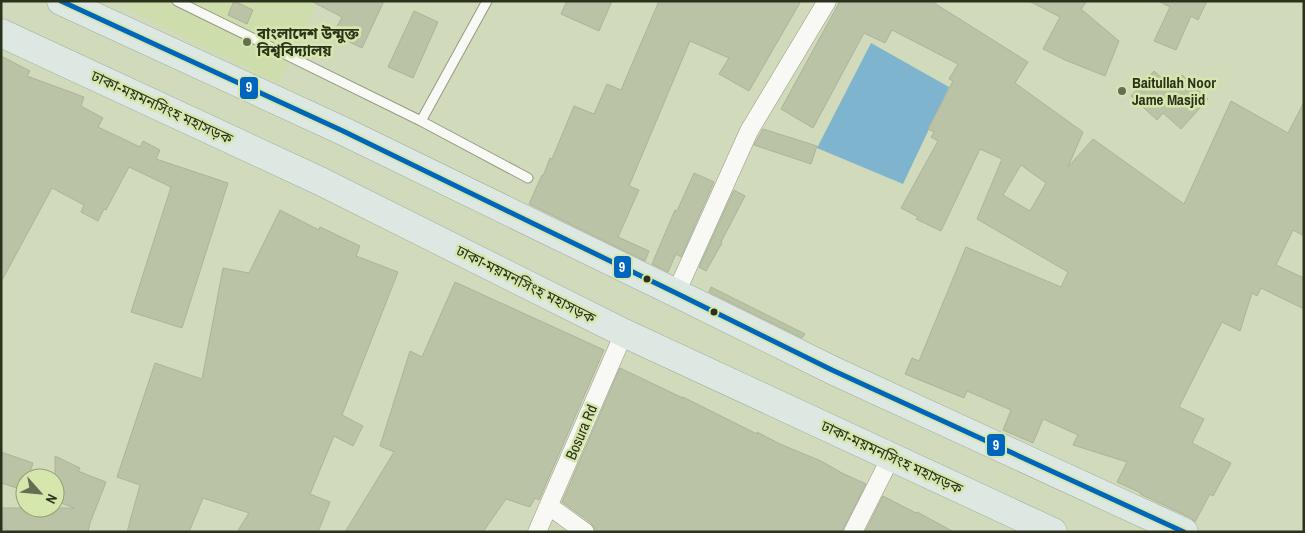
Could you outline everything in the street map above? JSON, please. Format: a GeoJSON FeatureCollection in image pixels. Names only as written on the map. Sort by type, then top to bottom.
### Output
{"type":"FeatureCollection","features":[{"type":"Feature","properties":{"kind":"highway"},"geometry":{"type":"LineString","coordinates":[[61,1],[343,131],[832,370],[1184,532]]}},
{"type":"Feature","properties":{"kind":"highway","name":"ঢাকা-ময়মনসিংহ মহাসড়ক"},"geometry":{"type":"LineString","coordinates":[[1,33],[320,181],[624,333],[891,457],[1036,528]]}},
{"type":"Feature","properties":{"kind":"street"},"geometry":{"type":"LineString","coordinates":[[676,293],[748,131],[828,1]]}},
{"type":"Feature","properties":{"kind":"street","name":"Bosura Rd"},"geometry":{"type":"LineString","coordinates":[[538,532],[624,333]]}},
{"type":"Feature","properties":{"kind":"street"},"geometry":{"type":"LineString","coordinates":[[853,532],[891,457]]}},
{"type":"Feature","properties":{"kind":"street"},"geometry":{"type":"LineString","coordinates":[[548,506],[585,532]]}},
{"type":"Feature","properties":{"kind":"lane"},"geometry":{"type":"LineString","coordinates":[[177,1],[421,122],[528,178]]}},
{"type":"Feature","properties":{"kind":"lane"},"geometry":{"type":"LineString","coordinates":[[421,122],[487,1]]}},
{"type":"Feature","properties":{"kind":"shaded area","name":"বাংলাদেশ উন্মুক্ত বিশ্ববিদ্যালয়"},"geometry":{"type":"Polygon","coordinates":[[[112,1],[318,1],[278,83],[112,1]]]}},
{"type":"Feature","properties":{"kind":"water"},"geometry":{"type":"Polygon","coordinates":[[[871,43],[949,87],[903,184],[817,148],[871,43]]]}},
{"type":"Feature","properties":{"kind":"building"},"geometry":{"type":"Polygon","coordinates":[[[234,1],[253,10],[247,24],[228,15],[234,1]]]}},
{"type":"Feature","properties":{"kind":"building"},"geometry":{"type":"Polygon","coordinates":[[[311,1],[384,1],[362,48],[333,34],[342,17],[311,1]]]}},
{"type":"Feature","properties":{"kind":"building"},"geometry":{"type":"Polygon","coordinates":[[[567,1],[612,1],[599,31],[561,14],[567,1]]]}},
{"type":"Feature","properties":{"kind":"building"},"geometry":{"type":"Polygon","coordinates":[[[659,1],[801,1],[749,91],[719,74],[729,58],[690,41],[629,186],[639,190],[618,237],[649,251],[645,261],[529,204],[550,158],[552,159],[574,106],[594,114],[607,84],[621,90],[659,1]]]}},
{"type":"Feature","properties":{"kind":"building"},"geometry":{"type":"Polygon","coordinates":[[[840,1],[931,1],[1028,62],[1015,83],[1083,132],[1068,167],[1093,139],[1184,204],[1231,101],[1288,133],[1304,102],[1304,236],[1293,230],[1276,265],[1304,278],[1304,309],[1261,288],[1257,296],[1252,293],[1240,331],[1222,322],[1179,407],[1204,419],[1192,443],[1231,463],[1213,496],[1210,494],[1195,522],[1191,518],[1117,482],[1127,462],[1073,445],[1078,435],[1043,419],[1033,443],[1003,430],[1011,410],[967,391],[964,398],[905,374],[912,358],[919,361],[966,247],[1061,287],[1068,272],[977,219],[1002,159],[980,149],[941,231],[916,219],[918,217],[901,208],[938,141],[931,137],[934,132],[928,129],[953,81],[949,79],[958,64],[892,30],[885,43],[864,33],[813,128],[781,109],[840,1]],[[1021,165],[1003,195],[1030,211],[1046,183],[1021,165]]]}},
{"type":"Feature","properties":{"kind":"building"},"geometry":{"type":"Polygon","coordinates":[[[1029,1],[1087,1],[1081,9],[1119,41],[1105,76],[1043,49],[1060,17],[1029,1]]]}},
{"type":"Feature","properties":{"kind":"building"},"geometry":{"type":"Polygon","coordinates":[[[1158,1],[1207,1],[1198,20],[1191,16],[1176,50],[1154,41],[1170,7],[1158,1]]]}},
{"type":"Feature","properties":{"kind":"building"},"geometry":{"type":"Polygon","coordinates":[[[414,11],[438,22],[413,78],[388,67],[414,11]]]}},
{"type":"Feature","properties":{"kind":"building"},"geometry":{"type":"Polygon","coordinates":[[[1,56],[30,71],[27,76],[84,97],[81,106],[103,118],[98,127],[140,147],[143,141],[160,150],[156,159],[228,183],[182,328],[131,312],[171,187],[129,167],[98,221],[81,212],[84,205],[52,188],[1,282],[1,56]]]}},
{"type":"Feature","properties":{"kind":"building"},"geometry":{"type":"Polygon","coordinates":[[[1154,71],[1172,87],[1182,75],[1208,99],[1181,129],[1163,113],[1157,120],[1131,96],[1154,71]]]}},
{"type":"Feature","properties":{"kind":"building"},"geometry":{"type":"Polygon","coordinates":[[[763,129],[817,146],[811,164],[754,145],[763,129]]]}},
{"type":"Feature","properties":{"kind":"building"},"geometry":{"type":"Polygon","coordinates":[[[694,173],[714,182],[681,257],[676,254],[668,272],[652,264],[675,210],[677,211],[694,173]]]}},
{"type":"Feature","properties":{"kind":"building"},"geometry":{"type":"Polygon","coordinates":[[[734,190],[745,196],[706,271],[699,267],[734,190]]]}},
{"type":"Feature","properties":{"kind":"building"},"geometry":{"type":"Polygon","coordinates":[[[280,210],[319,230],[320,227],[360,246],[356,256],[398,272],[342,415],[363,426],[353,446],[334,436],[310,494],[330,502],[318,532],[237,532],[249,513],[203,498],[189,532],[127,532],[140,485],[117,477],[155,363],[202,379],[223,268],[249,273],[280,210]]]}},
{"type":"Feature","properties":{"kind":"building"},"geometry":{"type":"Polygon","coordinates":[[[455,282],[604,350],[539,500],[535,498],[530,507],[506,499],[483,532],[345,532],[394,452],[380,446],[410,351],[422,357],[455,282]]]}},
{"type":"Feature","properties":{"kind":"building"},"geometry":{"type":"Polygon","coordinates":[[[711,287],[805,334],[802,338],[709,292],[711,287]]]}},
{"type":"Feature","properties":{"kind":"building"},"geometry":{"type":"Polygon","coordinates":[[[620,368],[757,434],[757,432],[821,461],[866,484],[842,532],[595,532],[591,523],[562,502],[620,368]]]}},
{"type":"Feature","properties":{"kind":"building"},"geometry":{"type":"Polygon","coordinates":[[[1,452],[33,463],[31,468],[15,468],[15,487],[1,483],[1,452]]]}},
{"type":"Feature","properties":{"kind":"building"},"geometry":{"type":"Polygon","coordinates":[[[55,456],[80,468],[78,471],[106,482],[88,532],[12,532],[1,528],[1,508],[15,508],[15,518],[65,518],[65,508],[75,508],[65,504],[65,468],[55,468],[55,456]]]}},
{"type":"Feature","properties":{"kind":"building"},"geometry":{"type":"Polygon","coordinates":[[[883,496],[917,512],[954,532],[865,532],[883,496]]]}},
{"type":"Feature","properties":{"kind":"transit line","name":"9"},"geometry":{"type":"LineString","coordinates":[[61,1],[343,131],[832,370],[1184,532]]}},
{"type":"Feature","properties":{"kind":"place","name":"বাংলাদেশ উন্মুক্ত বিশ্ববিদ্যালয়"},"geometry":{"type":"Point","coordinates":[247,42]}},
{"type":"Feature","properties":{"kind":"place","name":"Baitullah Noor Jame Masjid"},"geometry":{"type":"Point","coordinates":[1122,91]}}]}
